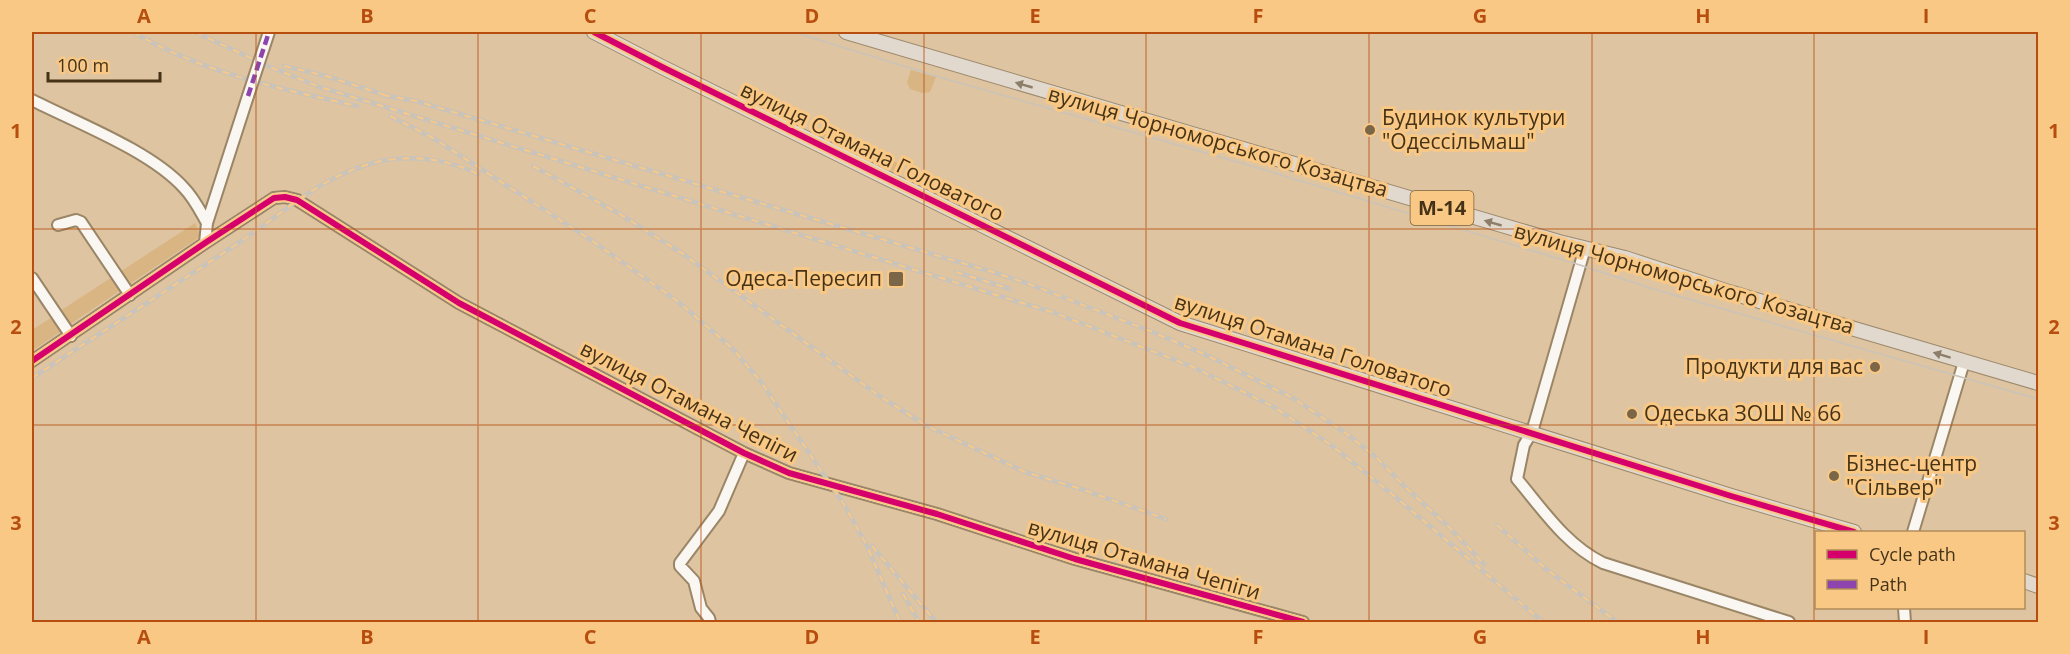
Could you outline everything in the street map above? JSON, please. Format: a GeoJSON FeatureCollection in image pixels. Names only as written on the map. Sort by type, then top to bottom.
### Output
{"type":"FeatureCollection","features":[{"type":"Feature","properties":{"kind":"main road","name":"вулиця Отамана Головатого"},"geometry":{"type":"LineString","coordinates":[[594,32],[1180,323],[1731,496],[1851,531]]}},
{"type":"Feature","properties":{"kind":"main road","name":"вулиця Чорноморського Козацтва"},"geometry":{"type":"LineString","coordinates":[[846,32],[1624,258],[1729,292],[2038,383]]}},
{"type":"Feature","properties":{"kind":"street"},"geometry":{"type":"LineString","coordinates":[[205,243],[207,223],[269,32]]}},
{"type":"Feature","properties":{"kind":"street"},"geometry":{"type":"LineString","coordinates":[[32,100],[141,154],[184,188],[207,223]]}},
{"type":"Feature","properties":{"kind":"street","name":"вулиця Отамана Чепіги"},"geometry":{"type":"LineString","coordinates":[[32,361],[274,198],[285,197],[297,200],[459,303],[744,453],[789,473],[937,514],[1075,559],[1303,622]]}},
{"type":"Feature","properties":{"kind":"street"},"geometry":{"type":"LineString","coordinates":[[58,225],[76,220],[81,222],[130,295]]}},
{"type":"Feature","properties":{"kind":"street"},"geometry":{"type":"LineString","coordinates":[[1585,248],[1532,432],[1524,445],[1517,479],[1563,534],[1581,550],[1603,563],[1790,622]]}},
{"type":"Feature","properties":{"kind":"street"},"geometry":{"type":"LineString","coordinates":[[32,278],[71,336]]}},
{"type":"Feature","properties":{"kind":"street"},"geometry":{"type":"LineString","coordinates":[[1913,531],[1964,362]]}},
{"type":"Feature","properties":{"kind":"street"},"geometry":{"type":"LineString","coordinates":[[710,622],[710,618],[701,608],[694,581],[680,566],[680,563],[719,511],[744,453]]}},
{"type":"Feature","properties":{"kind":"shaded area"},"geometry":{"type":"Polygon","coordinates":[[[911,70],[936,77],[930,92],[922,93],[910,89],[907,82],[911,70]]]}},
{"type":"Feature","properties":{"kind":"shaded area"},"geometry":{"type":"Polygon","coordinates":[[[820,129],[847,142],[849,146],[896,162],[901,167],[899,174],[810,130],[820,129]]]}},
{"type":"Feature","properties":{"kind":"shaded area"},"geometry":{"type":"Polygon","coordinates":[[[195,223],[201,236],[69,325],[60,311],[195,223]]]}},
{"type":"Feature","properties":{"kind":"shaded area"},"geometry":{"type":"Polygon","coordinates":[[[54,316],[63,330],[32,351],[32,330],[54,316]]]}},
{"type":"Feature","properties":{"kind":"tram line"},"geometry":{"type":"LineString","coordinates":[[793,32],[946,79],[1241,163],[1653,289],[2038,399]]}},
{"type":"Feature","properties":{"kind":"railway"},"geometry":{"type":"LineString","coordinates":[[133,32],[213,69],[270,86],[357,106]]}},
{"type":"Feature","properties":{"kind":"railway"},"geometry":{"type":"LineString","coordinates":[[195,32],[270,67],[320,87],[1055,313],[1193,367],[1274,407],[1331,445],[1543,622]]}},
{"type":"Feature","properties":{"kind":"railway"},"geometry":{"type":"LineString","coordinates":[[284,66],[326,76],[391,97]]}},
{"type":"Feature","properties":{"kind":"railway"},"geometry":{"type":"LineString","coordinates":[[383,95],[416,101],[996,273],[1150,331],[1204,354],[1293,398],[1347,434],[1377,458],[1484,564]]}},
{"type":"Feature","properties":{"kind":"railway"},"geometry":{"type":"LineString","coordinates":[[390,116],[433,138],[591,240],[676,300],[732,348],[761,382],[845,506],[867,546],[900,622]]}},
{"type":"Feature","properties":{"kind":"railway"},"geometry":{"type":"LineString","coordinates":[[32,378],[338,176],[377,162],[403,158],[429,159],[478,174]]}},
{"type":"Feature","properties":{"kind":"railway"},"geometry":{"type":"LineString","coordinates":[[533,166],[618,213],[683,254],[878,395],[925,425],[1025,472],[1166,519]]}},
{"type":"Feature","properties":{"kind":"railway"},"geometry":{"type":"LineString","coordinates":[[956,272],[1010,289]]}},
{"type":"Feature","properties":{"kind":"railway"},"geometry":{"type":"LineString","coordinates":[[1497,525],[1546,569],[1617,622]]}},
{"type":"Feature","properties":{"kind":"railway"},"geometry":{"type":"LineString","coordinates":[[872,546],[936,622]]}},
{"type":"Feature","properties":{"kind":"railway"},"geometry":{"type":"LineString","coordinates":[[903,594],[919,622]]}},
{"type":"Feature","properties":{"kind":"marked path"},"geometry":{"type":"LineString","coordinates":[[248,96],[269,32]]}},
{"type":"Feature","properties":{"kind":"cycle path"},"geometry":{"type":"LineString","coordinates":[[594,32],[1180,323],[1731,496],[1851,531]]}},
{"type":"Feature","properties":{"kind":"cycle path"},"geometry":{"type":"LineString","coordinates":[[32,361],[274,198],[285,197],[297,200],[459,303],[744,453],[789,473],[937,514],[1075,559],[1303,622]]}},
{"type":"Feature","properties":{"kind":"place","name":"Будинок культури \"Одессільмаш\""},"geometry":{"type":"Point","coordinates":[1370,130]}},
{"type":"Feature","properties":{"kind":"place","name":"Одеса-Пересип"},"geometry":{"type":"Point","coordinates":[896,279]}},
{"type":"Feature","properties":{"kind":"place","name":"Продукти для вас"},"geometry":{"type":"Point","coordinates":[1875,367]}},
{"type":"Feature","properties":{"kind":"place","name":"Одеська ЗОШ № 66"},"geometry":{"type":"Point","coordinates":[1632,414]}},
{"type":"Feature","properties":{"kind":"place","name":"Бізнес-центр \"Сільвер\""},"geometry":{"type":"Point","coordinates":[1834,476]}}]}
